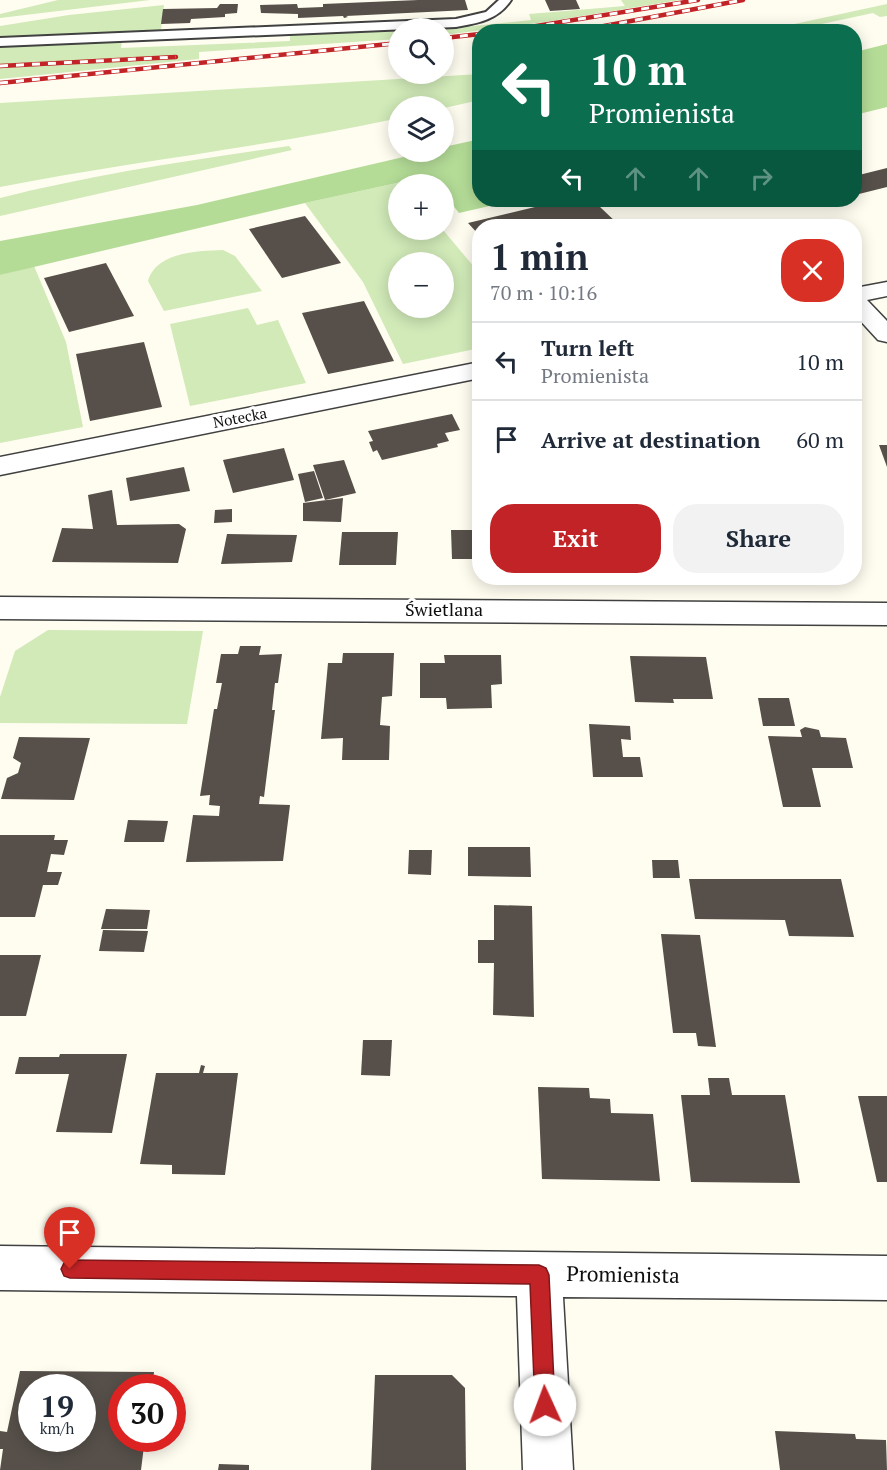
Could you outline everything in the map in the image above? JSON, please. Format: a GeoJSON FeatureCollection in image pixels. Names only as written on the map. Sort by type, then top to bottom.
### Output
{"type":"FeatureCollection","features":[{"type":"Feature","properties":{"kind":"street"},"geometry":{"type":"LineString","coordinates":[[862,294],[887,289]]}},
{"type":"Feature","properties":{"kind":"street"},"geometry":{"type":"LineString","coordinates":[[862,308],[887,335]]}},
{"type":"Feature","properties":{"kind":"street","name":"Notecka"},"geometry":{"type":"LineString","coordinates":[[0,466],[472,372]]}},
{"type":"Feature","properties":{"kind":"street","name":"Świetlana"},"geometry":{"type":"LineString","coordinates":[[0,608],[887,614]]}},
{"type":"Feature","properties":{"kind":"street","name":"Promienista"},"geometry":{"type":"LineString","coordinates":[[0,1268],[887,1278]]}},
{"type":"Feature","properties":{"kind":"street"},"geometry":{"type":"LineString","coordinates":[[539,1275],[548,1470]]}},
{"type":"Feature","properties":{"kind":"lane"},"geometry":{"type":"LineString","coordinates":[[0,42],[456,23],[486,16],[496,11],[505,0]]}},
{"type":"Feature","properties":{"kind":"green space"},"geometry":{"type":"Polygon","coordinates":[[[58,0],[150,0],[0,18],[0,14],[58,0]]]}},
{"type":"Feature","properties":{"kind":"green space"},"geometry":{"type":"Polygon","coordinates":[[[621,0],[680,0],[529,24],[492,24],[531,20],[529,14],[625,6],[621,0]]]}},
{"type":"Feature","properties":{"kind":"green space"},"geometry":{"type":"Polygon","coordinates":[[[887,4],[887,16],[880,17],[873,13],[822,24],[794,24],[887,4]]]}},
{"type":"Feature","properties":{"kind":"green space"},"geometry":{"type":"Polygon","coordinates":[[[164,5],[161,30],[0,37],[0,26],[69,15],[164,5]]]}},
{"type":"Feature","properties":{"kind":"green space"},"geometry":{"type":"Polygon","coordinates":[[[472,26],[472,31],[454,34],[454,28],[472,26]]]}},
{"type":"Feature","properties":{"kind":"green space"},"geometry":{"type":"Polygon","coordinates":[[[388,31],[388,40],[199,52],[199,59],[0,79],[0,47],[4,46],[122,41],[121,48],[290,41],[290,35],[388,31]]]}},
{"type":"Feature","properties":{"kind":"green space"},"geometry":{"type":"Polygon","coordinates":[[[887,44],[887,107],[862,113],[862,50],[887,44]]]}},
{"type":"Feature","properties":{"kind":"green space"},"geometry":{"type":"Polygon","coordinates":[[[472,74],[472,102],[454,106],[454,96],[388,96],[388,120],[250,146],[0,187],[0,103],[388,80],[388,84],[454,84],[454,76],[472,74]]]}},
{"type":"Feature","properties":{"kind":"green space"},"geometry":{"type":"Polygon","coordinates":[[[472,141],[472,207],[485,207],[459,213],[454,207],[454,174],[388,174],[388,185],[0,275],[0,241],[197,205],[388,161],[454,162],[454,145],[472,141]]]}},
{"type":"Feature","properties":{"kind":"green space"},"geometry":{"type":"Polygon","coordinates":[[[289,146],[292,150],[0,216],[0,198],[36,189],[180,162],[289,146]]]}},
{"type":"Feature","properties":{"kind":"green space"},"geometry":{"type":"Polygon","coordinates":[[[388,185],[388,240],[451,240],[472,264],[472,350],[403,364],[363,282],[305,203],[388,185]]]}},
{"type":"Feature","properties":{"kind":"green space"},"geometry":{"type":"Polygon","coordinates":[[[223,250],[235,256],[262,291],[164,311],[148,281],[152,271],[160,264],[179,255],[223,250]]]}},
{"type":"Feature","properties":{"kind":"green space"},"geometry":{"type":"Polygon","coordinates":[[[34,266],[66,342],[83,427],[0,443],[0,275],[34,266]]]}},
{"type":"Feature","properties":{"kind":"green space"},"geometry":{"type":"Polygon","coordinates":[[[248,308],[257,325],[278,320],[306,383],[190,406],[170,324],[248,308]]]}},
{"type":"Feature","properties":{"kind":"green space"},"geometry":{"type":"Polygon","coordinates":[[[48,630],[203,631],[187,724],[0,723],[0,697],[15,651],[48,630]]]}},
{"type":"Feature","properties":{"kind":"building"},"geometry":{"type":"Polygon","coordinates":[[[465,0],[468,10],[346,16],[348,17],[344,18],[343,16],[298,18],[298,14],[261,13],[260,5],[297,4],[298,8],[323,7],[323,4],[465,0]]]}},
{"type":"Feature","properties":{"kind":"building"},"geometry":{"type":"Polygon","coordinates":[[[545,0],[576,0],[580,9],[550,11],[545,0]]]}},
{"type":"Feature","properties":{"kind":"building"},"geometry":{"type":"Polygon","coordinates":[[[220,4],[238,4],[237,13],[225,14],[225,17],[191,19],[190,23],[161,24],[163,9],[217,8],[220,4]]]}},
{"type":"Feature","properties":{"kind":"building"},"geometry":{"type":"Polygon","coordinates":[[[887,168],[887,187],[862,193],[862,174],[887,168]]]}},
{"type":"Feature","properties":{"kind":"building"},"geometry":{"type":"Polygon","coordinates":[[[535,207],[600,207],[613,219],[485,219],[535,207]]]}},
{"type":"Feature","properties":{"kind":"building"},"geometry":{"type":"Polygon","coordinates":[[[305,216],[341,263],[282,278],[249,229],[305,216]]]}},
{"type":"Feature","properties":{"kind":"building"},"geometry":{"type":"Polygon","coordinates":[[[106,263],[134,316],[69,332],[44,278],[106,263]]]}},
{"type":"Feature","properties":{"kind":"building"},"geometry":{"type":"Polygon","coordinates":[[[364,301],[394,361],[328,374],[302,313],[364,301]]]}},
{"type":"Feature","properties":{"kind":"building"},"geometry":{"type":"Polygon","coordinates":[[[144,342],[162,407],[90,421],[76,354],[144,342]]]}},
{"type":"Feature","properties":{"kind":"building"},"geometry":{"type":"Polygon","coordinates":[[[452,414],[460,430],[445,433],[449,441],[437,444],[438,447],[382,460],[377,450],[373,452],[369,442],[373,441],[368,431],[452,414]]]}},
{"type":"Feature","properties":{"kind":"building"},"geometry":{"type":"Polygon","coordinates":[[[879,445],[887,445],[887,467],[879,445]]]}},
{"type":"Feature","properties":{"kind":"building"},"geometry":{"type":"Polygon","coordinates":[[[284,448],[294,480],[233,493],[223,460],[284,448]]]}},
{"type":"Feature","properties":{"kind":"building"},"geometry":{"type":"Polygon","coordinates":[[[344,460],[356,493],[325,500],[313,465],[344,460]]]}},
{"type":"Feature","properties":{"kind":"building"},"geometry":{"type":"Polygon","coordinates":[[[184,467],[190,491],[130,501],[126,478],[184,467]]]}},
{"type":"Feature","properties":{"kind":"building"},"geometry":{"type":"Polygon","coordinates":[[[314,471],[323,498],[305,502],[298,474],[314,471]]]}},
{"type":"Feature","properties":{"kind":"building"},"geometry":{"type":"Polygon","coordinates":[[[112,490],[117,525],[179,524],[186,529],[178,563],[52,562],[62,528],[93,529],[88,495],[112,490]]]}},
{"type":"Feature","properties":{"kind":"building"},"geometry":{"type":"Polygon","coordinates":[[[343,498],[341,522],[303,521],[303,503],[343,498]]]}},
{"type":"Feature","properties":{"kind":"building"},"geometry":{"type":"Polygon","coordinates":[[[232,509],[232,522],[214,523],[215,510],[232,509]]]}},
{"type":"Feature","properties":{"kind":"building"},"geometry":{"type":"Polygon","coordinates":[[[451,530],[472,530],[472,559],[452,559],[451,530]]]}},
{"type":"Feature","properties":{"kind":"building"},"geometry":{"type":"Polygon","coordinates":[[[342,532],[398,532],[396,565],[339,565],[342,532]]]}},
{"type":"Feature","properties":{"kind":"building"},"geometry":{"type":"Polygon","coordinates":[[[227,534],[297,535],[292,562],[221,564],[227,534]]]}},
{"type":"Feature","properties":{"kind":"building"},"geometry":{"type":"Polygon","coordinates":[[[240,646],[261,646],[259,655],[282,654],[278,683],[275,683],[272,710],[275,710],[264,797],[260,796],[259,804],[290,805],[283,861],[186,862],[193,815],[219,816],[220,806],[209,805],[210,795],[200,796],[214,709],[217,709],[222,683],[216,683],[221,654],[238,654],[240,646]]]}},
{"type":"Feature","properties":{"kind":"building"},"geometry":{"type":"Polygon","coordinates":[[[343,653],[394,653],[392,696],[382,697],[380,725],[390,726],[389,760],[342,760],[343,738],[321,739],[328,663],[342,663],[343,653]]]}},
{"type":"Feature","properties":{"kind":"building"},"geometry":{"type":"Polygon","coordinates":[[[444,655],[501,655],[502,684],[491,685],[492,708],[447,709],[446,698],[420,698],[420,663],[445,663],[444,655]]]}},
{"type":"Feature","properties":{"kind":"building"},"geometry":{"type":"Polygon","coordinates":[[[630,656],[706,657],[713,699],[673,699],[674,703],[635,702],[630,656]]]}},
{"type":"Feature","properties":{"kind":"building"},"geometry":{"type":"Polygon","coordinates":[[[758,698],[789,698],[795,726],[763,726],[758,698]]]}},
{"type":"Feature","properties":{"kind":"building"},"geometry":{"type":"Polygon","coordinates":[[[589,724],[630,726],[631,740],[621,739],[623,757],[640,757],[643,777],[593,777],[589,724]]]}},
{"type":"Feature","properties":{"kind":"building"},"geometry":{"type":"Polygon","coordinates":[[[805,727],[819,730],[821,737],[846,738],[853,768],[812,768],[821,807],[783,807],[768,736],[802,737],[800,730],[805,727]]]}},
{"type":"Feature","properties":{"kind":"building"},"geometry":{"type":"Polygon","coordinates":[[[19,737],[90,738],[74,800],[1,799],[7,778],[18,773],[21,763],[13,758],[19,737]]]}},
{"type":"Feature","properties":{"kind":"building"},"geometry":{"type":"Polygon","coordinates":[[[128,820],[168,821],[164,842],[124,842],[128,820]]]}},
{"type":"Feature","properties":{"kind":"building"},"geometry":{"type":"Polygon","coordinates":[[[0,835],[55,835],[54,840],[68,840],[64,855],[51,854],[47,872],[62,872],[58,885],[43,885],[35,917],[0,917],[0,835]]]}},
{"type":"Feature","properties":{"kind":"building"},"geometry":{"type":"Polygon","coordinates":[[[468,847],[530,847],[531,877],[468,876],[468,847]]]}},
{"type":"Feature","properties":{"kind":"building"},"geometry":{"type":"Polygon","coordinates":[[[409,850],[432,850],[431,875],[408,874],[409,850]]]}},
{"type":"Feature","properties":{"kind":"building"},"geometry":{"type":"Polygon","coordinates":[[[652,860],[678,860],[680,878],[653,878],[652,860]]]}},
{"type":"Feature","properties":{"kind":"building"},"geometry":{"type":"Polygon","coordinates":[[[689,879],[841,879],[854,937],[789,936],[785,920],[695,919],[689,879]]]}},
{"type":"Feature","properties":{"kind":"building"},"geometry":{"type":"Polygon","coordinates":[[[494,905],[532,906],[534,1017],[493,1015],[494,963],[478,963],[478,940],[494,940],[494,905]]]}},
{"type":"Feature","properties":{"kind":"building"},"geometry":{"type":"Polygon","coordinates":[[[106,909],[150,910],[147,929],[101,929],[106,909]]]}},
{"type":"Feature","properties":{"kind":"building"},"geometry":{"type":"Polygon","coordinates":[[[103,930],[148,931],[144,952],[99,951],[103,930]]]}},
{"type":"Feature","properties":{"kind":"building"},"geometry":{"type":"Polygon","coordinates":[[[661,934],[700,935],[716,1047],[698,1046],[696,1033],[673,1033],[661,934]]]}},
{"type":"Feature","properties":{"kind":"building"},"geometry":{"type":"Polygon","coordinates":[[[0,955],[41,955],[26,1016],[0,1016],[0,955]]]}},
{"type":"Feature","properties":{"kind":"building"},"geometry":{"type":"Polygon","coordinates":[[[363,1040],[392,1040],[390,1076],[361,1075],[363,1040]]]}},
{"type":"Feature","properties":{"kind":"building"},"geometry":{"type":"Polygon","coordinates":[[[60,1054],[127,1054],[112,1133],[56,1132],[69,1074],[15,1074],[19,1057],[59,1057],[60,1054]]]}},
{"type":"Feature","properties":{"kind":"building"},"geometry":{"type":"Polygon","coordinates":[[[201,1065],[205,1066],[203,1073],[238,1073],[225,1175],[172,1174],[172,1165],[140,1164],[156,1073],[199,1073],[201,1065]]]}},
{"type":"Feature","properties":{"kind":"building"},"geometry":{"type":"Polygon","coordinates":[[[708,1078],[729,1078],[732,1095],[785,1095],[800,1183],[691,1182],[681,1095],[710,1095],[708,1078]]]}},
{"type":"Feature","properties":{"kind":"building"},"geometry":{"type":"Polygon","coordinates":[[[538,1087],[589,1088],[590,1098],[610,1099],[611,1113],[653,1114],[660,1181],[542,1179],[538,1087]]]}},
{"type":"Feature","properties":{"kind":"building"},"geometry":{"type":"Polygon","coordinates":[[[858,1096],[887,1096],[887,1182],[877,1182],[858,1096]]]}},
{"type":"Feature","properties":{"kind":"building"},"geometry":{"type":"Polygon","coordinates":[[[20,1371],[154,1372],[154,1374],[108,1374],[108,1452],[143,1452],[141,1470],[0,1470],[3,1449],[0,1449],[0,1431],[7,1432],[18,1380],[18,1452],[96,1452],[96,1374],[19,1374],[20,1371]]]}},
{"type":"Feature","properties":{"kind":"building"},"geometry":{"type":"Polygon","coordinates":[[[375,1375],[452,1375],[465,1388],[466,1470],[371,1470],[375,1375]]]}},
{"type":"Feature","properties":{"kind":"building"},"geometry":{"type":"Polygon","coordinates":[[[775,1431],[855,1434],[856,1439],[886,1440],[887,1470],[780,1470],[775,1431]]]}},
{"type":"Feature","properties":{"kind":"building"},"geometry":{"type":"Polygon","coordinates":[[[219,1464],[249,1465],[249,1470],[218,1470],[219,1464]]]}},
{"type":"Feature","properties":{"kind":"railway"},"geometry":{"type":"LineString","coordinates":[[549,24],[698,0]]}},
{"type":"Feature","properties":{"kind":"railway"},"geometry":{"type":"LineString","coordinates":[[615,24],[743,0]]}},
{"type":"Feature","properties":{"kind":"railway"},"geometry":{"type":"LineString","coordinates":[[454,37],[472,35]]}},
{"type":"Feature","properties":{"kind":"railway"},"geometry":{"type":"LineString","coordinates":[[0,83],[388,44]]}},
{"type":"Feature","properties":{"kind":"railway"},"geometry":{"type":"LineString","coordinates":[[0,66],[176,57]]}},
{"type":"Feature","properties":{"kind":"route"},"geometry":{"type":"LineString","coordinates":[[70,1269],[539,1275],[545,1405]]}}]}
